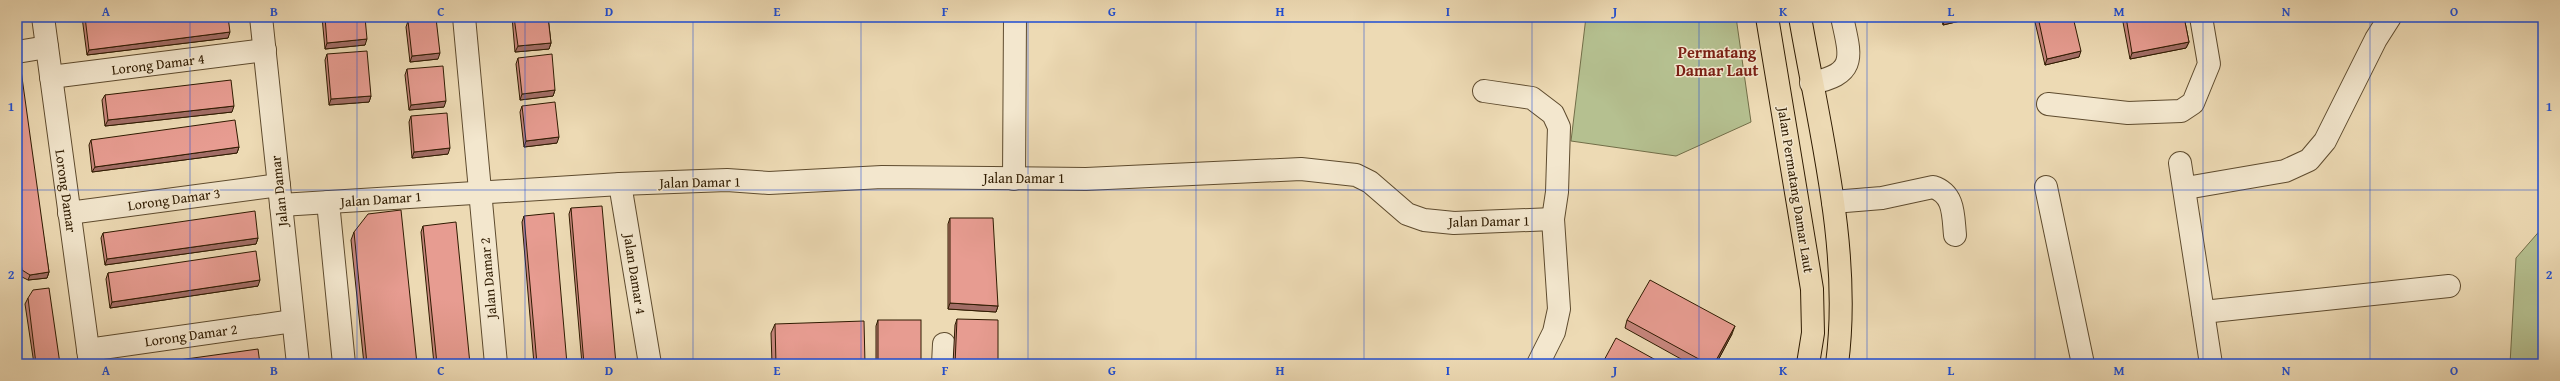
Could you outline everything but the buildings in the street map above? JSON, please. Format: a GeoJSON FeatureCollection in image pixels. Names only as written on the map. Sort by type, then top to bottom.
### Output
{"type":"FeatureCollection","features":[{"type":"Feature","properties":{"kind":"highway","name":"Jalan Permatang Damar Laut"},"geometry":{"type":"LineString","coordinates":[[1767,17],[1812,289],[1813,333],[1808,364]]}},
{"type":"Feature","properties":{"kind":"highway"},"geometry":{"type":"LineString","coordinates":[[1800,17],[1832,202],[1840,287],[1841,333],[1837,364]]}},
{"type":"Feature","properties":{"kind":"street","name":"Lorong Damar"},"geometry":{"type":"LineString","coordinates":[[43,17],[89,357]]}},
{"type":"Feature","properties":{"kind":"street","name":"Jalan Damar"},"geometry":{"type":"LineString","coordinates":[[261,17],[298,364]]}},
{"type":"Feature","properties":{"kind":"street"},"geometry":{"type":"LineString","coordinates":[[464,17],[480,193]]}},
{"type":"Feature","properties":{"kind":"street"},"geometry":{"type":"LineString","coordinates":[[1014,179],[1016,17]]}},
{"type":"Feature","properties":{"kind":"street"},"geometry":{"type":"LineString","coordinates":[[1811,83],[1828,80],[1839,73],[1846,65],[1850,54],[1842,17]]}},
{"type":"Feature","properties":{"kind":"street"},"geometry":{"type":"LineString","coordinates":[[2048,104],[2128,113],[2161,113],[2181,111],[2193,103],[2209,64],[2201,17]]}},
{"type":"Feature","properties":{"kind":"street"},"geometry":{"type":"LineString","coordinates":[[2186,188],[2285,171],[2309,160],[2325,141],[2376,39],[2390,17]]}},
{"type":"Feature","properties":{"kind":"street"},"geometry":{"type":"LineString","coordinates":[[17,52],[47,47]]}},
{"type":"Feature","properties":{"kind":"street","name":"Lorong Damar 4"},"geometry":{"type":"LineString","coordinates":[[51,77],[265,50]]}},
{"type":"Feature","properties":{"kind":"street"},"geometry":{"type":"LineString","coordinates":[[1484,91],[1532,98],[1544,105],[1553,114],[1559,127],[1557,192],[1553,219],[1559,309],[1554,332],[1538,364]]}},
{"type":"Feature","properties":{"kind":"street"},"geometry":{"type":"LineString","coordinates":[[2180,163],[2186,188],[2211,364]]}},
{"type":"Feature","properties":{"kind":"street","name":"Jalan Damar 1"},"geometry":{"type":"LineString","coordinates":[[280,195],[328,202],[620,184],[727,180],[770,183],[882,177],[1014,179],[1086,178],[1301,169],[1334,171],[1356,175],[1370,182],[1407,214],[1424,220],[1454,224],[1553,219]]}},
{"type":"Feature","properties":{"kind":"street","name":"Jalan Damar 4"},"geometry":{"type":"LineString","coordinates":[[620,184],[650,364]]}},
{"type":"Feature","properties":{"kind":"street"},"geometry":{"type":"LineString","coordinates":[[1832,202],[1882,198],[1933,187],[1940,190],[1949,199],[1955,235]]}},
{"type":"Feature","properties":{"kind":"street"},"geometry":{"type":"LineString","coordinates":[[2046,187],[2083,364]]}},
{"type":"Feature","properties":{"kind":"street","name":"Jalan Damar 2"},"geometry":{"type":"LineString","coordinates":[[480,193],[496,364]]}},
{"type":"Feature","properties":{"kind":"street","name":"Lorong Damar 3"},"geometry":{"type":"LineString","coordinates":[[70,213],[280,195]]}},
{"type":"Feature","properties":{"kind":"street"},"geometry":{"type":"LineString","coordinates":[[328,202],[344,364]]}},
{"type":"Feature","properties":{"kind":"street"},"geometry":{"type":"LineString","coordinates":[[2203,312],[2449,286]]}},
{"type":"Feature","properties":{"kind":"street","name":"Lorong Damar 2"},"geometry":{"type":"LineString","coordinates":[[89,357],[293,321]]}},
{"type":"Feature","properties":{"kind":"green space"},"geometry":{"type":"Polygon","coordinates":[[[1586,17],[1736,17],[1751,122],[1676,156],[1571,141],[1586,17]]]}},
{"type":"Feature","properties":{"kind":"green space"},"geometry":{"type":"Polygon","coordinates":[[[2543,227],[2543,364],[2510,364],[2516,258],[2543,227]]]}},
{"type":"Feature","properties":{"kind":"district","name":"Permatang Damar Laut"},"geometry":{"type":"Point","coordinates":[1717,61]}}]}
